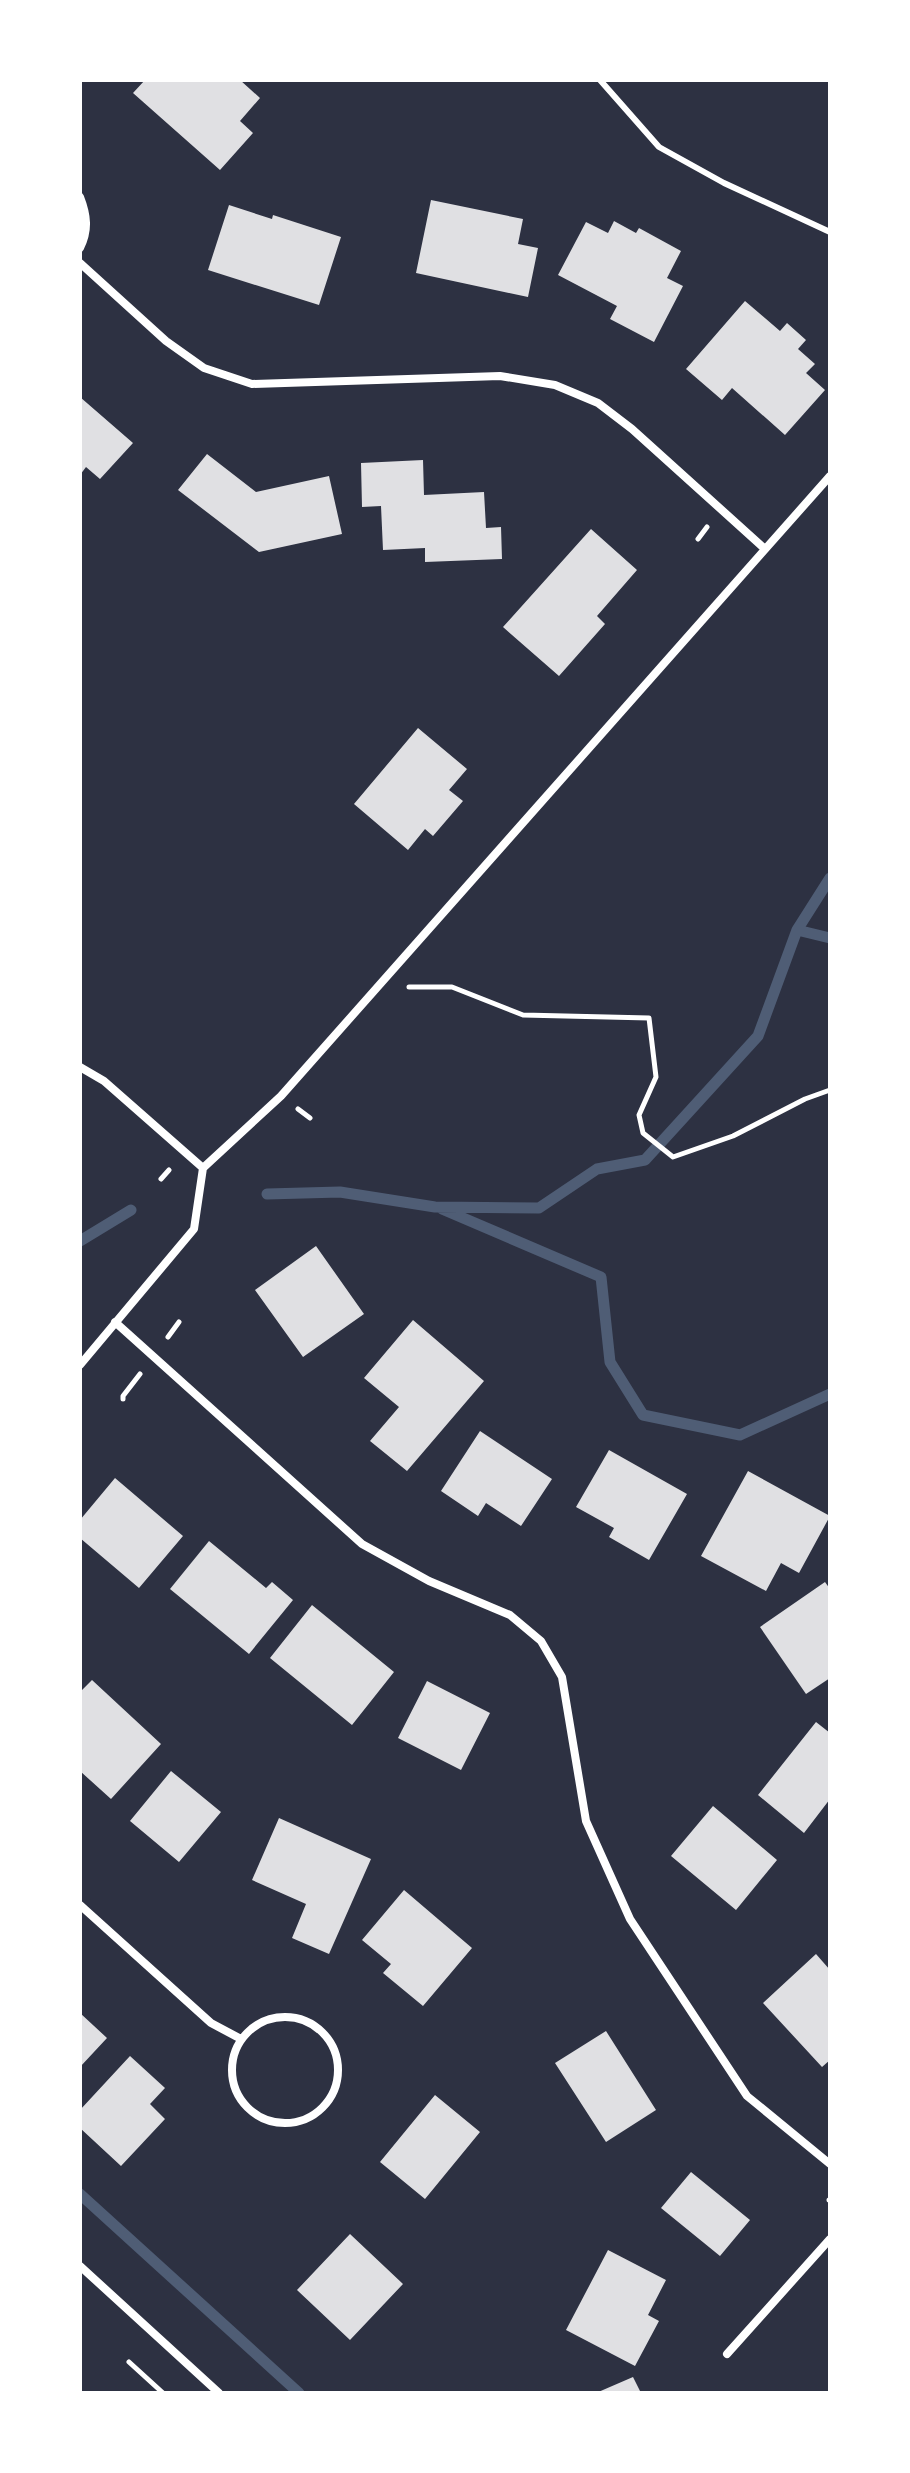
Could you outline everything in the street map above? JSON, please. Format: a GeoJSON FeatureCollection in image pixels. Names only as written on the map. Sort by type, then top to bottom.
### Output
{"type":"FeatureCollection","features":[{"type":"Feature","properties":{"kind":"street"},"geometry":{"type":"LineString","coordinates":[[80,197],[86,212],[87,228],[80,248]]}},
{"type":"Feature","properties":{"kind":"street"},"geometry":{"type":"LineString","coordinates":[[80,263],[166,341],[204,368],[252,384],[500,376],[555,385],[598,403],[632,429],[765,549]]}},
{"type":"Feature","properties":{"kind":"street"},"geometry":{"type":"LineString","coordinates":[[80,1365],[194,1229],[203,1168],[281,1096],[830,476]]}},
{"type":"Feature","properties":{"kind":"street"},"geometry":{"type":"LineString","coordinates":[[80,1067],[104,1081],[203,1168]]}},
{"type":"Feature","properties":{"kind":"street"},"geometry":{"type":"LineString","coordinates":[[115,1322],[362,1544],[429,1581],[510,1615],[541,1641],[562,1677],[586,1821],[630,1919],[747,2096],[830,2164]]}},
{"type":"Feature","properties":{"kind":"street"},"geometry":{"type":"LineString","coordinates":[[80,1905],[211,2023],[241,2039]]}},
{"type":"Feature","properties":{"kind":"street"},"geometry":{"type":"LineString","coordinates":[[267,2019],[301,2019],[315,2026],[336,2053],[339,2069],[337,2086],[329,2101],[318,2113],[303,2121],[286,2124],[269,2122],[255,2114],[242,2103],[234,2088],[231,2071],[233,2055],[241,2039],[252,2027],[267,2019]]}},
{"type":"Feature","properties":{"kind":"street"},"geometry":{"type":"LineString","coordinates":[[727,2354],[830,2239]]}},
{"type":"Feature","properties":{"kind":"street"},"geometry":{"type":"LineString","coordinates":[[80,2266],[216,2392]]}},
{"type":"Feature","properties":{"kind":"lane"},"geometry":{"type":"LineString","coordinates":[[600,80],[659,147],[724,183],[830,232]]}},
{"type":"Feature","properties":{"kind":"path"},"geometry":{"type":"LineString","coordinates":[[378,987],[452,987],[523,1015],[649,1018],[656,1077],[639,1115],[643,1133],[673,1157],[733,1136],[805,1099],[830,1090]]}},
{"type":"Feature","properties":{"kind":"path"},"geometry":{"type":"LineString","coordinates":[[129,2362],[163,2393]]}},
{"type":"Feature","properties":{"kind":"building"},"geometry":{"type":"Polygon","coordinates":[[[145,80],[240,80],[260,98],[240,121],[253,133],[220,170],[133,93],[145,80]]]}},
{"type":"Feature","properties":{"kind":"building"},"geometry":{"type":"Polygon","coordinates":[[[431,200],[523,219],[518,244],[538,248],[528,297],[416,273],[431,200]]]}},
{"type":"Feature","properties":{"kind":"building"},"geometry":{"type":"Polygon","coordinates":[[[229,205],[272,219],[273,215],[341,237],[319,305],[208,270],[229,205]]]}},
{"type":"Feature","properties":{"kind":"building"},"geometry":{"type":"Polygon","coordinates":[[[614,221],[636,233],[639,228],[681,251],[667,278],[683,286],[654,342],[610,319],[617,306],[558,275],[586,222],[608,233],[614,221]]]}},
{"type":"Feature","properties":{"kind":"building"},"geometry":{"type":"Polygon","coordinates":[[[745,301],[780,331],[787,323],[806,340],[798,349],[815,364],[806,373],[825,390],[785,435],[732,388],[722,400],[686,369],[745,301]]]}},
{"type":"Feature","properties":{"kind":"building"},"geometry":{"type":"Polygon","coordinates":[[[80,397],[133,443],[100,479],[86,467],[80,475],[80,397]]]}},
{"type":"Feature","properties":{"kind":"building"},"geometry":{"type":"Polygon","coordinates":[[[207,454],[256,492],[329,476],[342,534],[259,552],[178,490],[207,454]]]}},
{"type":"Feature","properties":{"kind":"building"},"geometry":{"type":"Polygon","coordinates":[[[423,460],[424,495],[484,492],[486,528],[501,527],[502,559],[425,562],[425,548],[383,550],[381,506],[362,507],[361,463],[423,460]]]}},
{"type":"Feature","properties":{"kind":"building"},"geometry":{"type":"Polygon","coordinates":[[[591,529],[637,570],[597,616],[605,624],[559,676],[503,627],[591,529]]]}},
{"type":"Feature","properties":{"kind":"building"},"geometry":{"type":"Polygon","coordinates":[[[418,728],[467,769],[449,790],[463,801],[433,836],[425,829],[408,850],[354,804],[418,728]]]}},
{"type":"Feature","properties":{"kind":"building"},"geometry":{"type":"Polygon","coordinates":[[[316,1246],[364,1314],[303,1357],[255,1290],[316,1246]]]}},
{"type":"Feature","properties":{"kind":"building"},"geometry":{"type":"Polygon","coordinates":[[[413,1320],[484,1381],[407,1471],[370,1441],[399,1407],[364,1378],[413,1320]]]}},
{"type":"Feature","properties":{"kind":"building"},"geometry":{"type":"Polygon","coordinates":[[[480,1431],[552,1479],[521,1526],[486,1503],[478,1516],[441,1491],[480,1431]]]}},
{"type":"Feature","properties":{"kind":"building"},"geometry":{"type":"Polygon","coordinates":[[[609,1450],[687,1494],[649,1560],[609,1537],[614,1528],[576,1507],[609,1450]]]}},
{"type":"Feature","properties":{"kind":"building"},"geometry":{"type":"Polygon","coordinates":[[[748,1471],[830,1516],[799,1573],[781,1563],[766,1591],[701,1556],[748,1471]]]}},
{"type":"Feature","properties":{"kind":"building"},"geometry":{"type":"Polygon","coordinates":[[[115,1478],[183,1536],[139,1588],[80,1538],[80,1520],[115,1478]]]}},
{"type":"Feature","properties":{"kind":"building"},"geometry":{"type":"Polygon","coordinates":[[[209,1541],[266,1588],[272,1582],[293,1600],[249,1654],[170,1589],[209,1541]]]}},
{"type":"Feature","properties":{"kind":"building"},"geometry":{"type":"Polygon","coordinates":[[[825,1582],[830,1589],[830,1678],[806,1694],[760,1627],[825,1582]]]}},
{"type":"Feature","properties":{"kind":"building"},"geometry":{"type":"Polygon","coordinates":[[[312,1605],[394,1672],[352,1725],[270,1658],[312,1605]]]}},
{"type":"Feature","properties":{"kind":"building"},"geometry":{"type":"Polygon","coordinates":[[[92,1680],[161,1744],[111,1799],[80,1771],[80,1692],[92,1680]]]}},
{"type":"Feature","properties":{"kind":"building"},"geometry":{"type":"Polygon","coordinates":[[[427,1681],[490,1713],[461,1770],[398,1738],[427,1681]]]}},
{"type":"Feature","properties":{"kind":"building"},"geometry":{"type":"Polygon","coordinates":[[[816,1722],[830,1733],[830,1799],[804,1833],[758,1795],[816,1722]]]}},
{"type":"Feature","properties":{"kind":"building"},"geometry":{"type":"Polygon","coordinates":[[[171,1771],[221,1812],[179,1862],[130,1821],[171,1771]]]}},
{"type":"Feature","properties":{"kind":"building"},"geometry":{"type":"Polygon","coordinates":[[[713,1806],[777,1860],[736,1910],[671,1856],[713,1806]]]}},
{"type":"Feature","properties":{"kind":"building"},"geometry":{"type":"Polygon","coordinates":[[[279,1818],[371,1859],[329,1954],[292,1938],[306,1904],[252,1880],[279,1818]]]}},
{"type":"Feature","properties":{"kind":"building"},"geometry":{"type":"Polygon","coordinates":[[[404,1890],[472,1948],[423,2006],[383,1973],[391,1964],[362,1940],[404,1890]]]}},
{"type":"Feature","properties":{"kind":"building"},"geometry":{"type":"Polygon","coordinates":[[[816,1954],[830,1970],[830,2060],[822,2067],[763,2003],[816,1954]]]}},
{"type":"Feature","properties":{"kind":"building"},"geometry":{"type":"Polygon","coordinates":[[[80,2013],[107,2038],[80,2067],[80,2013]]]}},
{"type":"Feature","properties":{"kind":"building"},"geometry":{"type":"Polygon","coordinates":[[[606,2031],[656,2110],[606,2142],[555,2063],[606,2031]]]}},
{"type":"Feature","properties":{"kind":"building"},"geometry":{"type":"Polygon","coordinates":[[[130,2056],[165,2088],[150,2104],[165,2119],[121,2166],[80,2128],[80,2110],[130,2056]]]}},
{"type":"Feature","properties":{"kind":"building"},"geometry":{"type":"Polygon","coordinates":[[[435,2095],[480,2132],[425,2199],[380,2162],[435,2095]]]}},
{"type":"Feature","properties":{"kind":"building"},"geometry":{"type":"Polygon","coordinates":[[[691,2172],[750,2220],[720,2256],[661,2208],[691,2172]]]}},
{"type":"Feature","properties":{"kind":"building"},"geometry":{"type":"Polygon","coordinates":[[[350,2234],[403,2284],[350,2340],[297,2290],[350,2234]]]}},
{"type":"Feature","properties":{"kind":"building"},"geometry":{"type":"Polygon","coordinates":[[[608,2250],[666,2280],[648,2315],[659,2321],[635,2366],[566,2330],[608,2250]]]}},
{"type":"Feature","properties":{"kind":"building"},"geometry":{"type":"Polygon","coordinates":[[[633,2377],[641,2393],[596,2393],[633,2377]]]}},
{"type":"Feature","properties":{"kind":"waterway"},"geometry":{"type":"LineString","coordinates":[[267,1194],[340,1192],[435,1207],[539,1208],[597,1169],[645,1160],[758,1036],[797,930],[830,878]]}},
{"type":"Feature","properties":{"kind":"waterway"},"geometry":{"type":"LineString","coordinates":[[797,930],[830,938]]}},
{"type":"Feature","properties":{"kind":"waterway"},"geometry":{"type":"LineString","coordinates":[[442,1209],[601,1277],[610,1362],[643,1415],[740,1435],[830,1394]]}},
{"type":"Feature","properties":{"kind":"waterway"},"geometry":{"type":"LineString","coordinates":[[80,1241],[131,1210]]}},
{"type":"Feature","properties":{"kind":"waterway"},"geometry":{"type":"LineString","coordinates":[[80,2194],[299,2393]]}}]}
